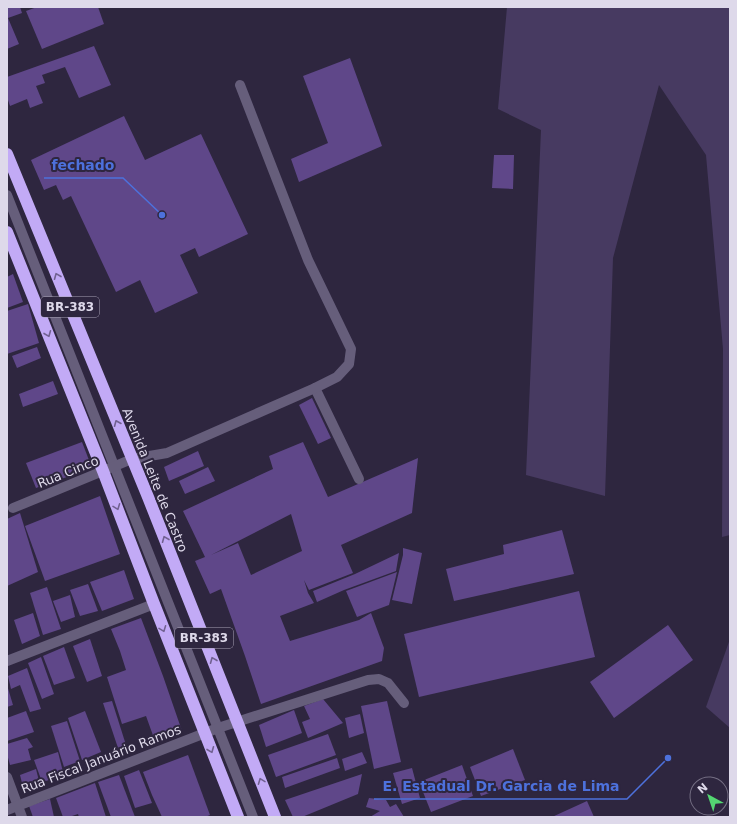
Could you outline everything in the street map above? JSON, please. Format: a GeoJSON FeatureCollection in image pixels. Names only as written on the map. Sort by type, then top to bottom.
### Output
{"type":"FeatureCollection","features":[{"type":"Feature","properties":{"kind":"highway","name":"Avenida Leite de Castro"},"geometry":{"type":"LineString","coordinates":[[7,154],[132,459],[275,817]]}},
{"type":"Feature","properties":{"kind":"highway","name":"BR-383"},"geometry":{"type":"LineString","coordinates":[[7,232],[103,471],[204,734],[238,817]]}},
{"type":"Feature","properties":{"kind":"street","name":"Rua Cinco"},"geometry":{"type":"LineString","coordinates":[[14,508],[132,459],[166,453],[315,388],[337,377],[349,364],[350,349],[308,260],[240,85]]}},
{"type":"Feature","properties":{"kind":"street"},"geometry":{"type":"LineString","coordinates":[[7,195],[253,817]]}},
{"type":"Feature","properties":{"kind":"street"},"geometry":{"type":"LineString","coordinates":[[315,388],[359,479]]}},
{"type":"Feature","properties":{"kind":"street"},"geometry":{"type":"LineString","coordinates":[[7,661],[154,604]]}},
{"type":"Feature","properties":{"kind":"street","name":"Rua Fiscal Januário Ramos"},"geometry":{"type":"LineString","coordinates":[[7,810],[237,721],[368,680],[379,679],[388,683],[404,703]]}},
{"type":"Feature","properties":{"kind":"street"},"geometry":{"type":"LineString","coordinates":[[7,777],[22,817]]}},
{"type":"Feature","properties":{"kind":"shaded area"},"geometry":{"type":"Polygon","coordinates":[[[507,7],[730,7],[730,535],[722,537],[723,349],[706,155],[659,85],[613,258],[605,496],[526,475],[541,130],[498,109],[507,7]]]}},
{"type":"Feature","properties":{"kind":"shaded area"},"geometry":{"type":"Polygon","coordinates":[[[730,639],[730,728],[706,707],[730,639]]]}},
{"type":"Feature","properties":{"kind":"building"},"geometry":{"type":"Polygon","coordinates":[[[7,7],[20,7],[22,13],[8,18],[19,44],[7,49],[7,7]]]}},
{"type":"Feature","properties":{"kind":"building"},"geometry":{"type":"Polygon","coordinates":[[[37,7],[98,7],[104,24],[42,49],[26,11],[37,7]]]}},
{"type":"Feature","properties":{"kind":"building"},"geometry":{"type":"Polygon","coordinates":[[[94,46],[111,85],[79,98],[65,67],[42,75],[45,83],[36,86],[43,103],[30,108],[27,99],[10,106],[7,97],[7,77],[94,46]]]}},
{"type":"Feature","properties":{"kind":"building"},"geometry":{"type":"Polygon","coordinates":[[[350,58],[382,146],[299,182],[291,159],[328,143],[303,76],[350,58]]]}},
{"type":"Feature","properties":{"kind":"building"},"geometry":{"type":"Polygon","coordinates":[[[124,116],[145,160],[201,134],[248,234],[199,257],[195,248],[180,255],[198,293],[155,313],[140,280],[116,292],[71,196],[63,200],[56,185],[44,190],[31,160],[124,116]]]}},
{"type":"Feature","properties":{"kind":"building"},"geometry":{"type":"Polygon","coordinates":[[[494,155],[514,155],[513,189],[492,188],[494,155]]]}},
{"type":"Feature","properties":{"kind":"building"},"geometry":{"type":"Polygon","coordinates":[[[13,274],[23,302],[7,308],[7,277],[13,274]]]}},
{"type":"Feature","properties":{"kind":"building"},"geometry":{"type":"Polygon","coordinates":[[[28,304],[39,343],[7,354],[7,311],[28,304]]]}},
{"type":"Feature","properties":{"kind":"building"},"geometry":{"type":"Polygon","coordinates":[[[37,347],[41,358],[17,368],[12,356],[37,347]]]}},
{"type":"Feature","properties":{"kind":"building"},"geometry":{"type":"Polygon","coordinates":[[[53,381],[58,394],[23,407],[19,394],[53,381]]]}},
{"type":"Feature","properties":{"kind":"building"},"geometry":{"type":"Polygon","coordinates":[[[312,398],[331,438],[318,444],[299,405],[312,398]]]}},
{"type":"Feature","properties":{"kind":"building"},"geometry":{"type":"Polygon","coordinates":[[[82,442],[92,468],[36,488],[26,463],[82,442]]]}},
{"type":"Feature","properties":{"kind":"building"},"geometry":{"type":"Polygon","coordinates":[[[303,442],[328,497],[418,458],[412,513],[341,545],[353,573],[309,590],[304,580],[308,593],[314,603],[280,616],[290,641],[359,620],[371,613],[384,648],[382,661],[261,704],[221,589],[210,594],[195,561],[205,557],[183,511],[273,469],[269,456],[303,442]],[[291,514],[211,555],[238,543],[251,575],[302,551],[291,514]]]}},
{"type":"Feature","properties":{"kind":"building"},"geometry":{"type":"Polygon","coordinates":[[[198,451],[204,466],[169,481],[164,467],[198,451]]]}},
{"type":"Feature","properties":{"kind":"building"},"geometry":{"type":"Polygon","coordinates":[[[208,467],[215,481],[185,494],[179,481],[208,467]]]}},
{"type":"Feature","properties":{"kind":"building"},"geometry":{"type":"Polygon","coordinates":[[[100,496],[120,554],[45,581],[25,526],[100,496]]]}},
{"type":"Feature","properties":{"kind":"building"},"geometry":{"type":"Polygon","coordinates":[[[20,513],[38,572],[7,586],[7,519],[20,513]]]}},
{"type":"Feature","properties":{"kind":"building"},"geometry":{"type":"Polygon","coordinates":[[[562,530],[574,574],[454,601],[446,569],[504,554],[503,545],[562,530]]]}},
{"type":"Feature","properties":{"kind":"building"},"geometry":{"type":"Polygon","coordinates":[[[403,548],[422,553],[412,604],[392,600],[403,555],[403,548]]]}},
{"type":"Feature","properties":{"kind":"building"},"geometry":{"type":"Polygon","coordinates":[[[399,553],[396,571],[344,590],[317,602],[313,591],[355,574],[399,553]]]}},
{"type":"Feature","properties":{"kind":"building"},"geometry":{"type":"Polygon","coordinates":[[[124,570],[134,599],[102,611],[90,582],[124,570]]]}},
{"type":"Feature","properties":{"kind":"building"},"geometry":{"type":"Polygon","coordinates":[[[397,572],[389,605],[357,617],[346,591],[397,572]]]}},
{"type":"Feature","properties":{"kind":"building"},"geometry":{"type":"Polygon","coordinates":[[[88,584],[98,611],[80,616],[70,590],[88,584]]]}},
{"type":"Feature","properties":{"kind":"building"},"geometry":{"type":"Polygon","coordinates":[[[47,587],[61,629],[43,635],[30,593],[47,587]]]}},
{"type":"Feature","properties":{"kind":"building"},"geometry":{"type":"Polygon","coordinates":[[[579,591],[595,657],[419,697],[404,634],[579,591]]]}},
{"type":"Feature","properties":{"kind":"building"},"geometry":{"type":"Polygon","coordinates":[[[70,595],[75,617],[61,622],[53,601],[70,595]]]}},
{"type":"Feature","properties":{"kind":"building"},"geometry":{"type":"Polygon","coordinates":[[[33,613],[40,636],[22,644],[14,620],[33,613]]]}},
{"type":"Feature","properties":{"kind":"building"},"geometry":{"type":"Polygon","coordinates":[[[141,618],[182,731],[155,741],[146,716],[122,724],[107,677],[126,670],[111,629],[141,618]]]}},
{"type":"Feature","properties":{"kind":"building"},"geometry":{"type":"Polygon","coordinates":[[[668,625],[693,660],[614,718],[590,682],[668,625]]]}},
{"type":"Feature","properties":{"kind":"building"},"geometry":{"type":"Polygon","coordinates":[[[90,639],[102,676],[87,682],[73,646],[90,639]]]}},
{"type":"Feature","properties":{"kind":"building"},"geometry":{"type":"Polygon","coordinates":[[[64,647],[75,678],[54,685],[43,656],[64,647]]]}},
{"type":"Feature","properties":{"kind":"building"},"geometry":{"type":"Polygon","coordinates":[[[41,657],[54,694],[42,699],[28,663],[41,657]]]}},
{"type":"Feature","properties":{"kind":"building"},"geometry":{"type":"Polygon","coordinates":[[[27,668],[41,709],[30,712],[20,685],[11,689],[8,676],[27,668]]]}},
{"type":"Feature","properties":{"kind":"building"},"geometry":{"type":"Polygon","coordinates":[[[7,685],[13,705],[7,707],[7,685]]]}},
{"type":"Feature","properties":{"kind":"building"},"geometry":{"type":"Polygon","coordinates":[[[323,699],[343,723],[308,738],[302,722],[310,719],[304,706],[323,699]]]}},
{"type":"Feature","properties":{"kind":"building"},"geometry":{"type":"Polygon","coordinates":[[[112,701],[126,745],[118,748],[103,703],[112,701]]]}},
{"type":"Feature","properties":{"kind":"building"},"geometry":{"type":"Polygon","coordinates":[[[387,701],[401,762],[374,769],[361,706],[387,701]]]}},
{"type":"Feature","properties":{"kind":"building"},"geometry":{"type":"Polygon","coordinates":[[[294,710],[302,733],[266,747],[259,725],[294,710]]]}},
{"type":"Feature","properties":{"kind":"building"},"geometry":{"type":"Polygon","coordinates":[[[26,711],[34,732],[7,741],[7,718],[26,711]]]}},
{"type":"Feature","properties":{"kind":"building"},"geometry":{"type":"Polygon","coordinates":[[[85,711],[101,752],[82,760],[68,718],[85,711]]]}},
{"type":"Feature","properties":{"kind":"building"},"geometry":{"type":"Polygon","coordinates":[[[360,714],[364,733],[349,738],[345,718],[360,714]]]}},
{"type":"Feature","properties":{"kind":"building"},"geometry":{"type":"Polygon","coordinates":[[[67,721],[80,761],[64,767],[51,726],[67,721]]]}},
{"type":"Feature","properties":{"kind":"building"},"geometry":{"type":"Polygon","coordinates":[[[328,734],[336,755],[276,777],[268,755],[328,734]]]}},
{"type":"Feature","properties":{"kind":"building"},"geometry":{"type":"Polygon","coordinates":[[[27,738],[33,747],[28,749],[31,760],[10,765],[7,754],[7,744],[27,738]]]}},
{"type":"Feature","properties":{"kind":"building"},"geometry":{"type":"Polygon","coordinates":[[[513,749],[525,780],[481,796],[470,767],[513,749]]]}},
{"type":"Feature","properties":{"kind":"building"},"geometry":{"type":"Polygon","coordinates":[[[58,752],[64,776],[42,782],[34,760],[58,752]]]}},
{"type":"Feature","properties":{"kind":"building"},"geometry":{"type":"Polygon","coordinates":[[[362,752],[367,763],[345,771],[342,759],[362,752]]]}},
{"type":"Feature","properties":{"kind":"building"},"geometry":{"type":"Polygon","coordinates":[[[188,755],[210,815],[205,817],[162,817],[143,772],[188,755]]]}},
{"type":"Feature","properties":{"kind":"building"},"geometry":{"type":"Polygon","coordinates":[[[337,758],[340,768],[285,788],[282,777],[337,758]]]}},
{"type":"Feature","properties":{"kind":"building"},"geometry":{"type":"Polygon","coordinates":[[[462,765],[473,796],[431,812],[419,782],[462,765]]]}},
{"type":"Feature","properties":{"kind":"building"},"geometry":{"type":"Polygon","coordinates":[[[412,768],[420,798],[402,804],[393,773],[412,768]]]}},
{"type":"Feature","properties":{"kind":"building"},"geometry":{"type":"Polygon","coordinates":[[[36,769],[40,785],[24,791],[20,775],[36,769]]]}},
{"type":"Feature","properties":{"kind":"building"},"geometry":{"type":"Polygon","coordinates":[[[139,770],[152,803],[135,808],[124,776],[139,770]]]}},
{"type":"Feature","properties":{"kind":"building"},"geometry":{"type":"Polygon","coordinates":[[[362,774],[358,794],[302,817],[293,817],[285,800],[362,774]]]}},
{"type":"Feature","properties":{"kind":"building"},"geometry":{"type":"Polygon","coordinates":[[[119,775],[135,817],[111,817],[98,782],[119,775]]]}},
{"type":"Feature","properties":{"kind":"building"},"geometry":{"type":"Polygon","coordinates":[[[95,783],[106,817],[79,817],[78,814],[63,817],[56,798],[95,783]]]}},
{"type":"Feature","properties":{"kind":"building"},"geometry":{"type":"Polygon","coordinates":[[[369,798],[386,800],[390,807],[396,804],[404,817],[370,817],[380,811],[366,807],[369,798]]]}},
{"type":"Feature","properties":{"kind":"building"},"geometry":{"type":"Polygon","coordinates":[[[50,799],[54,817],[33,817],[29,806],[50,799]]]}},
{"type":"Feature","properties":{"kind":"building"},"geometry":{"type":"Polygon","coordinates":[[[587,801],[594,817],[552,817],[587,801]]]}},
{"type":"Feature","properties":{"kind":"place","name":"fechado"},"geometry":{"type":"Point","coordinates":[162,215]}},
{"type":"Feature","properties":{"kind":"place","name":"E. Estadual Dr. Garcia de Lima"},"geometry":{"type":"Point","coordinates":[668,758]}}]}
